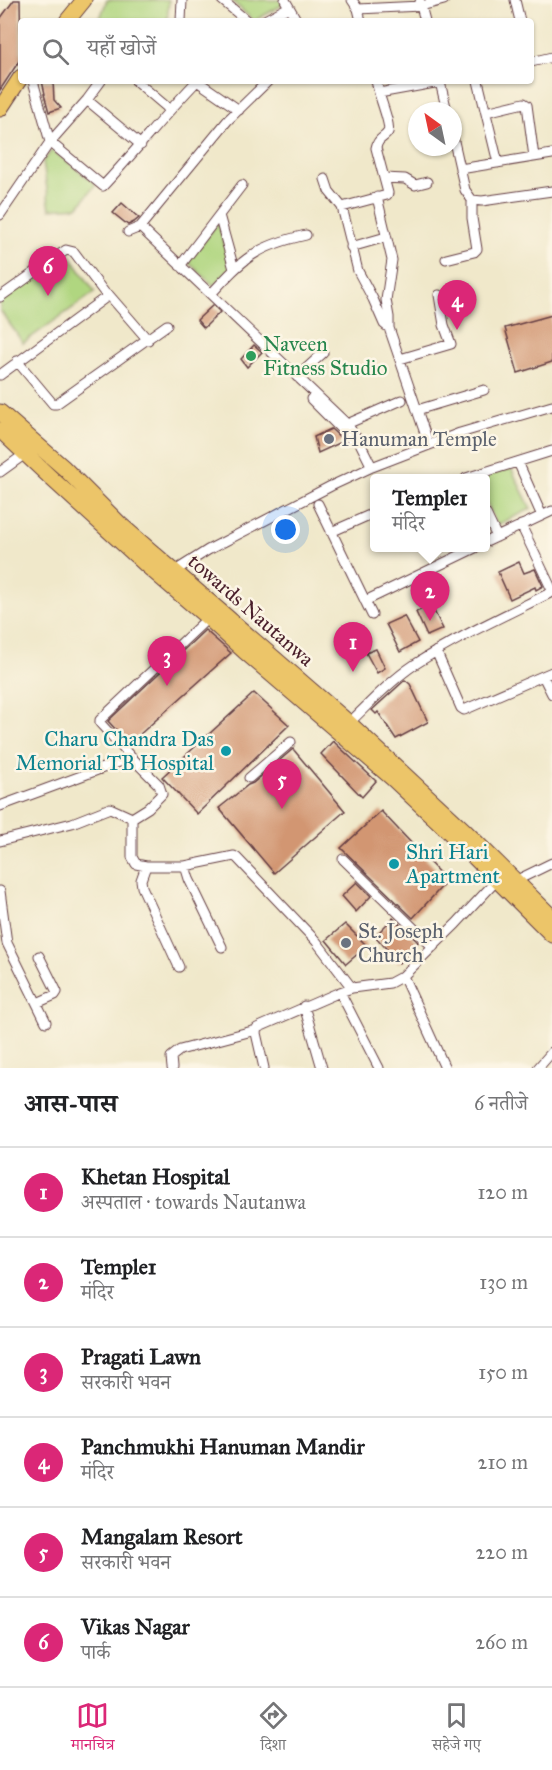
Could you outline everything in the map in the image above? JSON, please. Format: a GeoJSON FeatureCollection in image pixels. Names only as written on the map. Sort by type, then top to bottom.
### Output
{"type":"FeatureCollection","features":[{"type":"Feature","properties":{"kind":"main road"},"geometry":{"type":"LineString","coordinates":[[69,18],[79,2]]}},
{"type":"Feature","properties":{"kind":"main road"},"geometry":{"type":"LineString","coordinates":[[0,109],[18,82]]}},
{"type":"Feature","properties":{"kind":"main road","name":"towards Nautanwa"},"geometry":{"type":"LineString","coordinates":[[0,412],[64,468],[122,525],[349,723],[552,916]]}},
{"type":"Feature","properties":{"kind":"main road"},"geometry":{"type":"LineString","coordinates":[[0,430],[146,564],[392,778],[552,935]]}},
{"type":"Feature","properties":{"kind":"street"},"geometry":{"type":"LineString","coordinates":[[182,0],[182,18]]}},
{"type":"Feature","properties":{"kind":"street"},"geometry":{"type":"LineString","coordinates":[[222,0],[243,18]]}},
{"type":"Feature","properties":{"kind":"street"},"geometry":{"type":"LineString","coordinates":[[352,0],[360,18]]}},
{"type":"Feature","properties":{"kind":"street"},"geometry":{"type":"LineString","coordinates":[[358,9],[444,0]]}},
{"type":"Feature","properties":{"kind":"street"},"geometry":{"type":"LineString","coordinates":[[515,0],[519,18]]}},
{"type":"Feature","properties":{"kind":"street"},"geometry":{"type":"LineString","coordinates":[[420,3],[423,18]]}},
{"type":"Feature","properties":{"kind":"street"},"geometry":{"type":"LineString","coordinates":[[266,18],[287,4],[295,18]]}},
{"type":"Feature","properties":{"kind":"street"},"geometry":{"type":"LineString","coordinates":[[534,61],[552,57]]}},
{"type":"Feature","properties":{"kind":"street"},"geometry":{"type":"LineString","coordinates":[[34,84],[50,142],[103,186],[141,145],[169,109],[194,84]]}},
{"type":"Feature","properties":{"kind":"street"},"geometry":{"type":"LineString","coordinates":[[0,215],[50,142],[99,84]]}},
{"type":"Feature","properties":{"kind":"street"},"geometry":{"type":"LineString","coordinates":[[140,84],[169,109]]}},
{"type":"Feature","properties":{"kind":"street"},"geometry":{"type":"LineString","coordinates":[[201,84],[238,110]]}},
{"type":"Feature","properties":{"kind":"street"},"geometry":{"type":"LineString","coordinates":[[142,225],[228,120],[265,84]]}},
{"type":"Feature","properties":{"kind":"street"},"geometry":{"type":"LineString","coordinates":[[128,232],[142,225],[265,84]]}},
{"type":"Feature","properties":{"kind":"street"},"geometry":{"type":"LineString","coordinates":[[342,207],[388,194],[376,148],[377,141],[387,134],[389,126],[377,84]]}},
{"type":"Feature","properties":{"kind":"street"},"geometry":{"type":"LineString","coordinates":[[379,93],[426,84]]}},
{"type":"Feature","properties":{"kind":"street"},"geometry":{"type":"LineString","coordinates":[[442,84],[445,102]]}},
{"type":"Feature","properties":{"kind":"street"},"geometry":{"type":"LineString","coordinates":[[479,84],[498,163]]}},
{"type":"Feature","properties":{"kind":"street"},"geometry":{"type":"LineString","coordinates":[[87,100],[141,145]]}},
{"type":"Feature","properties":{"kind":"street"},"geometry":{"type":"LineString","coordinates":[[486,112],[527,105],[534,157]]}},
{"type":"Feature","properties":{"kind":"street"},"geometry":{"type":"LineString","coordinates":[[460,169],[552,154]]}},
{"type":"Feature","properties":{"kind":"street"},"geometry":{"type":"LineString","coordinates":[[446,259],[474,252],[477,249],[472,218],[472,200],[465,190],[457,156]]}},
{"type":"Feature","properties":{"kind":"street"},"geometry":{"type":"LineString","coordinates":[[384,178],[405,179],[415,185],[427,182]]}},
{"type":"Feature","properties":{"kind":"street"},"geometry":{"type":"LineString","coordinates":[[325,179],[329,190],[342,207],[358,271],[388,328],[429,445]]}},
{"type":"Feature","properties":{"kind":"street"},"geometry":{"type":"LineString","coordinates":[[180,266],[242,185]]}},
{"type":"Feature","properties":{"kind":"street"},"geometry":{"type":"LineString","coordinates":[[472,200],[482,201],[552,191]]}},
{"type":"Feature","properties":{"kind":"street"},"geometry":{"type":"LineString","coordinates":[[377,197],[392,260],[386,300],[388,328]]}},
{"type":"Feature","properties":{"kind":"street"},"geometry":{"type":"LineString","coordinates":[[219,215],[234,269]]}},
{"type":"Feature","properties":{"kind":"street"},"geometry":{"type":"LineString","coordinates":[[142,225],[180,266],[347,424],[372,467]]}},
{"type":"Feature","properties":{"kind":"street"},"geometry":{"type":"LineString","coordinates":[[142,225],[363,450]]}},
{"type":"Feature","properties":{"kind":"street"},"geometry":{"type":"LineString","coordinates":[[211,294],[234,269],[260,249],[306,236]]}},
{"type":"Feature","properties":{"kind":"street"},"geometry":{"type":"LineString","coordinates":[[351,247],[386,237]]}},
{"type":"Feature","properties":{"kind":"street"},"geometry":{"type":"LineString","coordinates":[[0,297],[66,250],[75,252],[107,296],[110,296],[147,340]]}},
{"type":"Feature","properties":{"kind":"street"},"geometry":{"type":"LineString","coordinates":[[399,359],[451,344],[444,325],[438,295]]}},
{"type":"Feature","properties":{"kind":"street"},"geometry":{"type":"LineString","coordinates":[[0,375],[107,296]]}},
{"type":"Feature","properties":{"kind":"street"},"geometry":{"type":"LineString","coordinates":[[17,362],[54,405],[167,326]]}},
{"type":"Feature","properties":{"kind":"street"},"geometry":{"type":"LineString","coordinates":[[297,377],[323,353]]}},
{"type":"Feature","properties":{"kind":"street"},"geometry":{"type":"LineString","coordinates":[[417,410],[484,390]]}},
{"type":"Feature","properties":{"kind":"street"},"geometry":{"type":"LineString","coordinates":[[347,424],[402,400]]}},
{"type":"Feature","properties":{"kind":"street"},"geometry":{"type":"LineString","coordinates":[[175,571],[208,550],[372,467],[460,433],[552,406]]}},
{"type":"Feature","properties":{"kind":"street"},"geometry":{"type":"LineString","coordinates":[[480,474],[552,451]]}},
{"type":"Feature","properties":{"kind":"street"},"geometry":{"type":"LineString","coordinates":[[0,472],[25,454]]}},
{"type":"Feature","properties":{"kind":"street"},"geometry":{"type":"LineString","coordinates":[[519,462],[542,516]]}},
{"type":"Feature","properties":{"kind":"street"},"geometry":{"type":"LineString","coordinates":[[318,504],[372,615]]}},
{"type":"Feature","properties":{"kind":"street"},"geometry":{"type":"LineString","coordinates":[[490,540],[552,511]]}},
{"type":"Feature","properties":{"kind":"street"},"geometry":{"type":"LineString","coordinates":[[332,532],[370,515]]}},
{"type":"Feature","properties":{"kind":"street"},"geometry":{"type":"LineString","coordinates":[[490,522],[497,537]]}},
{"type":"Feature","properties":{"kind":"street"},"geometry":{"type":"LineString","coordinates":[[349,723],[396,678],[436,651],[552,591],[521,525]]}},
{"type":"Feature","properties":{"kind":"street"},"geometry":{"type":"LineString","coordinates":[[365,601],[467,552]]}},
{"type":"Feature","properties":{"kind":"street"},"geometry":{"type":"LineString","coordinates":[[132,818],[148,808],[162,794],[159,785],[100,723],[100,720],[208,618]]}},
{"type":"Feature","properties":{"kind":"street"},"geometry":{"type":"LineString","coordinates":[[436,651],[461,708],[464,710],[548,674],[552,694]]}},
{"type":"Feature","properties":{"kind":"street"},"geometry":{"type":"LineString","coordinates":[[249,778],[291,742]]}},
{"type":"Feature","properties":{"kind":"street"},"geometry":{"type":"LineString","coordinates":[[0,806],[131,757]]}},
{"type":"Feature","properties":{"kind":"street"},"geometry":{"type":"LineString","coordinates":[[0,841],[72,823],[110,808],[132,818]]}},
{"type":"Feature","properties":{"kind":"street"},"geometry":{"type":"LineString","coordinates":[[132,818],[132,857],[136,864],[185,866],[230,856],[237,858],[316,941],[352,988]]}},
{"type":"Feature","properties":{"kind":"street"},"geometry":{"type":"LineString","coordinates":[[343,859],[433,946]]}},
{"type":"Feature","properties":{"kind":"street"},"geometry":{"type":"LineString","coordinates":[[515,881],[552,863]]}},
{"type":"Feature","properties":{"kind":"street"},"geometry":{"type":"LineString","coordinates":[[146,866],[141,880],[142,887],[179,967]]}},
{"type":"Feature","properties":{"kind":"street"},"geometry":{"type":"LineString","coordinates":[[185,866],[222,947]]}},
{"type":"Feature","properties":{"kind":"street"},"geometry":{"type":"LineString","coordinates":[[172,1068],[171,1057],[180,1050],[256,1030],[304,1006],[340,992],[352,988],[390,983],[403,976],[497,880]]}},
{"type":"Feature","properties":{"kind":"street"},"geometry":{"type":"LineString","coordinates":[[0,891],[7,943],[46,1022]]}},
{"type":"Feature","properties":{"kind":"street"},"geometry":{"type":"LineString","coordinates":[[37,1003],[57,992],[39,956]]}},
{"type":"Feature","properties":{"kind":"street"},"geometry":{"type":"LineString","coordinates":[[403,976],[445,1068]]}},
{"type":"Feature","properties":{"kind":"street"},"geometry":{"type":"LineString","coordinates":[[340,992],[379,1068]]}},
{"type":"Feature","properties":{"kind":"street"},"geometry":{"type":"LineString","coordinates":[[304,1006],[322,1068]]}},
{"type":"Feature","properties":{"kind":"street"},"geometry":{"type":"LineString","coordinates":[[256,1030],[264,1068]]}},
{"type":"Feature","properties":{"kind":"street"},"geometry":{"type":"LineString","coordinates":[[538,1068],[552,1052]]}},
{"type":"Feature","properties":{"kind":"green space"},"geometry":{"type":"Polygon","coordinates":[[[107,0],[169,0],[167,18],[100,18],[107,0]]]}},
{"type":"Feature","properties":{"kind":"green space"},"geometry":{"type":"Polygon","coordinates":[[[231,0],[281,0],[284,4],[259,18],[251,18],[231,0]]]}},
{"type":"Feature","properties":{"kind":"green space"},"geometry":{"type":"Polygon","coordinates":[[[52,150],[96,184],[78,207],[50,209],[43,162],[52,150]]]}},
{"type":"Feature","properties":{"kind":"green space"},"geometry":{"type":"Polygon","coordinates":[[[218,222],[231,268],[214,286],[188,262],[218,222]]]}},
{"type":"Feature","properties":{"kind":"green space"},"geometry":{"type":"Polygon","coordinates":[[[68,253],[95,292],[23,343],[0,310],[0,301],[68,253]]]}},
{"type":"Feature","properties":{"kind":"green space"},"geometry":{"type":"Polygon","coordinates":[[[511,468],[531,509],[497,525],[490,510],[490,474],[511,468]]]}},
{"type":"Feature","properties":{"kind":"building"},"geometry":{"type":"Polygon","coordinates":[[[14,0],[20,0],[18,63],[0,90],[0,19],[14,0]]]}},
{"type":"Feature","properties":{"kind":"building"},"geometry":{"type":"Polygon","coordinates":[[[43,84],[53,84],[54,100],[61,108],[49,112],[43,84]]]}},
{"type":"Feature","properties":{"kind":"building"},"geometry":{"type":"Polygon","coordinates":[[[122,203],[139,218],[128,225],[113,213],[122,203]]]}},
{"type":"Feature","properties":{"kind":"building"},"geometry":{"type":"Polygon","coordinates":[[[213,305],[220,312],[204,328],[197,320],[213,305]]]}},
{"type":"Feature","properties":{"kind":"building"},"geometry":{"type":"Polygon","coordinates":[[[552,315],[552,362],[518,373],[505,328],[552,315]]]}},
{"type":"Feature","properties":{"kind":"building","name":"Naveen Fitness Studio"},"geometry":{"type":"Polygon","coordinates":[[[254,345],[262,352],[247,367],[241,359],[254,345]]]}},
{"type":"Feature","properties":{"kind":"building","name":"Hanuman Temple"},"geometry":{"type":"Polygon","coordinates":[[[331,429],[344,441],[318,453],[314,437],[331,429]]]}},
{"type":"Feature","properties":{"kind":"building"},"geometry":{"type":"Polygon","coordinates":[[[519,562],[524,573],[535,569],[543,586],[536,590],[535,587],[510,599],[498,572],[519,562]]]}},
{"type":"Feature","properties":{"kind":"building"},"geometry":{"type":"Polygon","coordinates":[[[431,605],[443,629],[427,636],[416,612],[431,605]]]}},
{"type":"Feature","properties":{"kind":"building"},"geometry":{"type":"Polygon","coordinates":[[[404,616],[418,642],[400,652],[386,624],[404,616]]]}},
{"type":"Feature","properties":{"kind":"building"},"geometry":{"type":"Polygon","coordinates":[[[205,630],[231,653],[129,744],[108,721],[205,630]]]}},
{"type":"Feature","properties":{"kind":"building"},"geometry":{"type":"Polygon","coordinates":[[[376,649],[385,668],[377,673],[366,653],[376,649]]]}},
{"type":"Feature","properties":{"kind":"building"},"geometry":{"type":"Polygon","coordinates":[[[405,680],[410,684],[428,722],[396,739],[378,712],[376,714],[372,710],[405,680]]]}},
{"type":"Feature","properties":{"kind":"building","name":"Charu Chandra Das Memorial TB Hospital"},"geometry":{"type":"Polygon","coordinates":[[[254,693],[289,725],[197,814],[162,777],[254,693]]]}},
{"type":"Feature","properties":{"kind":"building"},"geometry":{"type":"Polygon","coordinates":[[[333,741],[376,781],[362,797],[321,754],[333,741]]]}},
{"type":"Feature","properties":{"kind":"building"},"geometry":{"type":"Polygon","coordinates":[[[293,749],[345,811],[274,873],[219,808],[293,749]]]}},
{"type":"Feature","properties":{"kind":"building","name":"Shri Hari Apartment"},"geometry":{"type":"Polygon","coordinates":[[[381,811],[447,881],[413,918],[341,848],[381,811]]]}},
{"type":"Feature","properties":{"kind":"building"},"geometry":{"type":"Polygon","coordinates":[[[357,882],[371,896],[356,912],[342,896],[357,882]]]}},
{"type":"Feature","properties":{"kind":"building"},"geometry":{"type":"Polygon","coordinates":[[[393,918],[418,942],[399,963],[375,936],[393,918]]]}},
{"type":"Feature","properties":{"kind":"building","name":"St. Joseph Church"},"geometry":{"type":"Polygon","coordinates":[[[345,924],[367,946],[346,964],[326,940],[345,924]]]}},
{"type":"Feature","properties":{"kind":"place","name":"Vikas Nagar"},"geometry":{"type":"Point","coordinates":[48,296]}},
{"type":"Feature","properties":{"kind":"place","name":"Panchmukhi Hanuman Mandir"},"geometry":{"type":"Point","coordinates":[457,330]}},
{"type":"Feature","properties":{"kind":"place","name":"Naveen Fitness Studio"},"geometry":{"type":"Point","coordinates":[251,356]}},
{"type":"Feature","properties":{"kind":"place","name":"Hanuman Temple"},"geometry":{"type":"Point","coordinates":[329,439]}},
{"type":"Feature","properties":{"kind":"place","name":"Temple1"},"geometry":{"type":"Point","coordinates":[430,621]}},
{"type":"Feature","properties":{"kind":"place","name":"Khetan Hospital"},"geometry":{"type":"Point","coordinates":[353,672]}},
{"type":"Feature","properties":{"kind":"place","name":"Pragati Lawn"},"geometry":{"type":"Point","coordinates":[167,686]}},
{"type":"Feature","properties":{"kind":"place","name":"Charu Chandra Das Memorial TB Hospital"},"geometry":{"type":"Point","coordinates":[226,751]}},
{"type":"Feature","properties":{"kind":"place","name":"Mangalam Resort"},"geometry":{"type":"Point","coordinates":[282,809]}},
{"type":"Feature","properties":{"kind":"place","name":"Shri Hari Apartment"},"geometry":{"type":"Point","coordinates":[394,864]}},
{"type":"Feature","properties":{"kind":"place","name":"St. Joseph Church"},"geometry":{"type":"Point","coordinates":[346,943]}}]}
